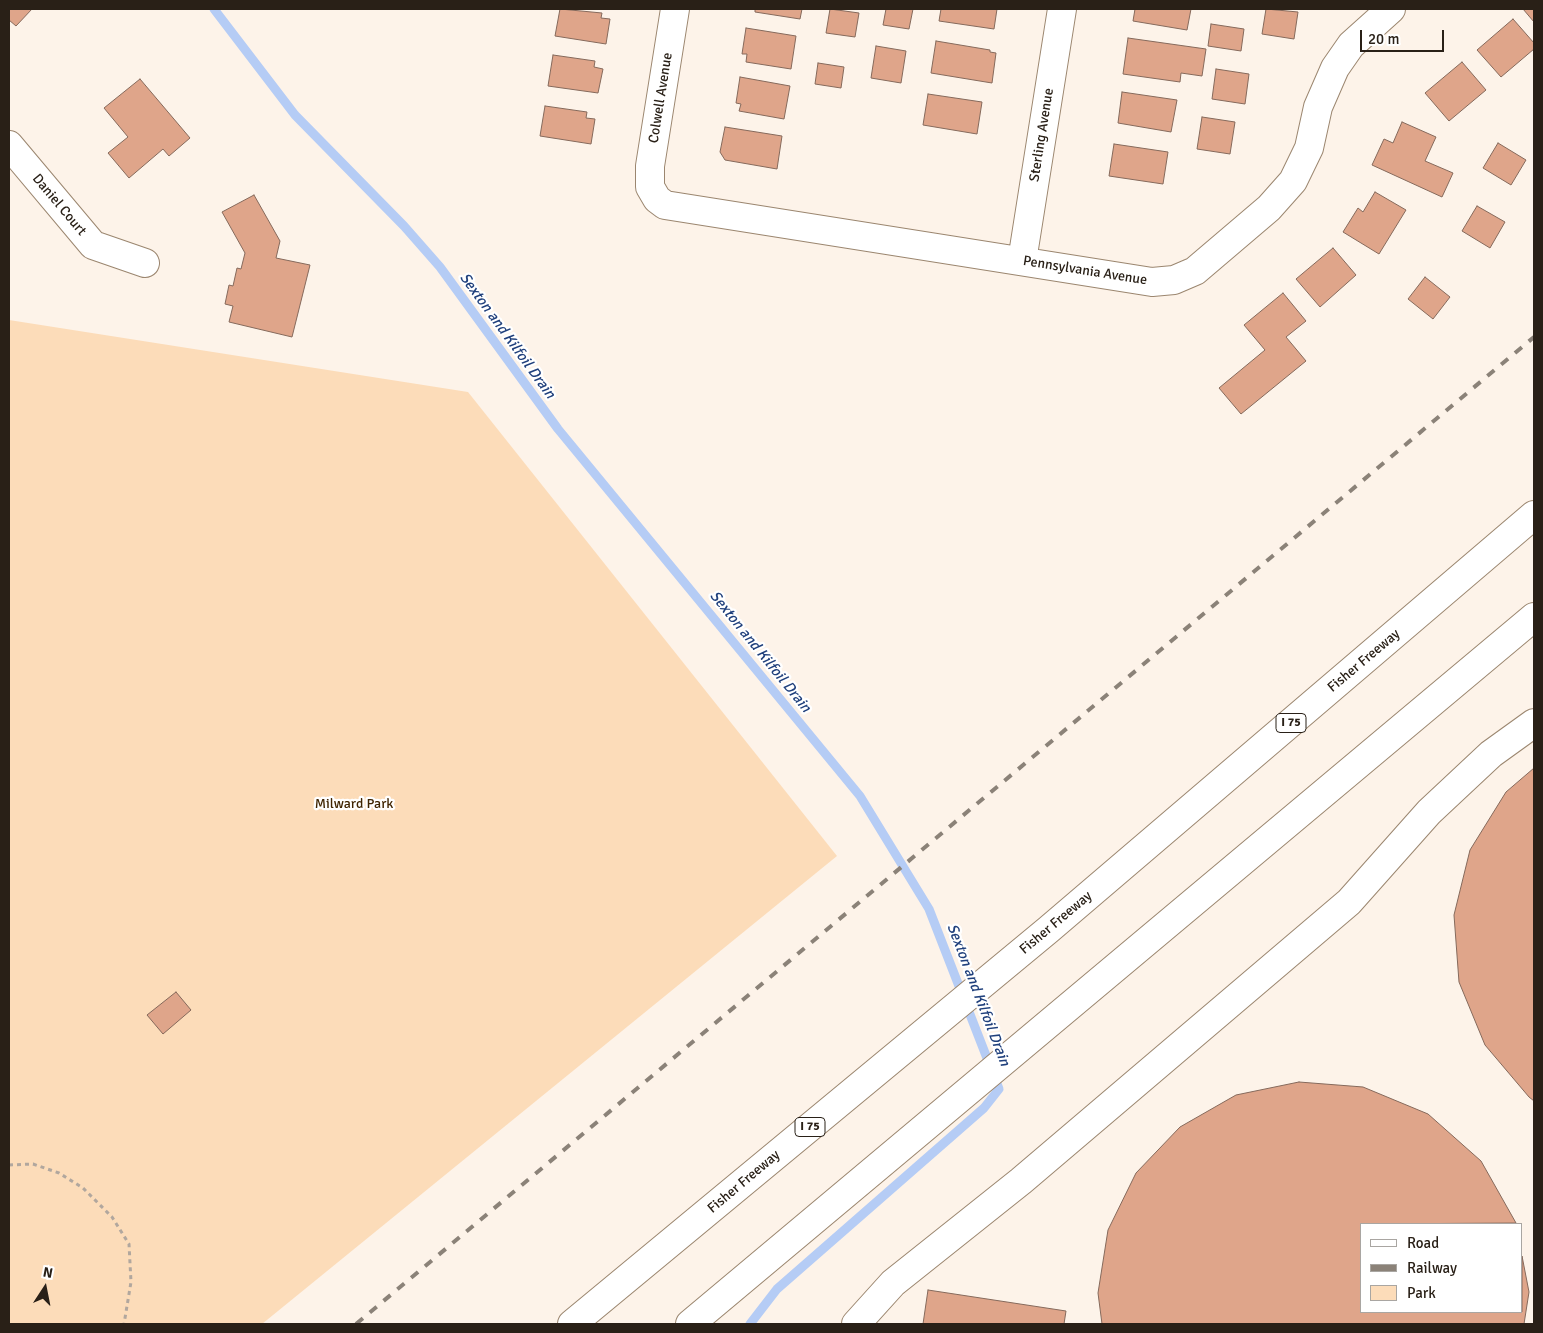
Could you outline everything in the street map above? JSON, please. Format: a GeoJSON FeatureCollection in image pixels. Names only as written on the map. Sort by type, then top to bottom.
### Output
{"type":"FeatureCollection","features":[{"type":"Feature","properties":{"kind":"main road","name":"Colwell Avenue"},"geometry":{"type":"LineString","coordinates":[[650,187],[650,166],[675,9]]}},
{"type":"Feature","properties":{"kind":"main road","name":"Sterling Avenue"},"geometry":{"type":"LineString","coordinates":[[1022,261],[1062,9]]}},
{"type":"Feature","properties":{"kind":"main road","name":"Pennsylvania Avenue"},"geometry":{"type":"LineString","coordinates":[[650,187],[657,199],[674,207],[1152,282],[1174,280],[1194,271],[1269,208],[1293,181],[1309,148],[1318,107],[1335,68],[1351,46],[1391,9]]}},
{"type":"Feature","properties":{"kind":"main road","name":"Daniel Court"},"geometry":{"type":"LineString","coordinates":[[9,145],[93,245],[146,263]]}},
{"type":"Feature","properties":{"kind":"main road","name":"Fisher Freeway"},"geometry":{"type":"LineString","coordinates":[[572,1324],[1048,930],[1534,515]]}},
{"type":"Feature","properties":{"kind":"main road"},"geometry":{"type":"LineString","coordinates":[[690,1324],[1534,617]]}},
{"type":"Feature","properties":{"kind":"main road"},"geometry":{"type":"LineString","coordinates":[[856,1324],[893,1283],[1021,1181],[1349,902],[1436,806],[1491,754],[1534,723]]}},
{"type":"Feature","properties":{"kind":"path"},"geometry":{"type":"LineString","coordinates":[[9,1165],[33,1164],[59,1173],[83,1188],[112,1217],[129,1244],[131,1282],[124,1324]]}},
{"type":"Feature","properties":{"kind":"green space","name":"Milward Park"},"geometry":{"type":"Polygon","coordinates":[[[9,320],[468,392],[837,856],[262,1324],[9,1324],[9,320]]]}},
{"type":"Feature","properties":{"kind":"building"},"geometry":{"type":"Polygon","coordinates":[[[9,9],[32,9],[16,26],[9,20],[9,9]]]}},
{"type":"Feature","properties":{"kind":"building"},"geometry":{"type":"Polygon","coordinates":[[[560,9],[602,13],[601,18],[610,19],[606,44],[555,36],[560,9]]]}},
{"type":"Feature","properties":{"kind":"building"},"geometry":{"type":"Polygon","coordinates":[[[755,9],[802,9],[800,19],[755,12],[755,9]]]}},
{"type":"Feature","properties":{"kind":"building"},"geometry":{"type":"Polygon","coordinates":[[[830,9],[859,13],[855,37],[826,33],[830,9]]]}},
{"type":"Feature","properties":{"kind":"building"},"geometry":{"type":"Polygon","coordinates":[[[886,9],[913,9],[909,29],[883,25],[886,9]]]}},
{"type":"Feature","properties":{"kind":"building"},"geometry":{"type":"Polygon","coordinates":[[[941,9],[997,9],[994,29],[939,21],[941,9]]]}},
{"type":"Feature","properties":{"kind":"building"},"geometry":{"type":"Polygon","coordinates":[[[1135,9],[1191,9],[1187,30],[1133,21],[1135,9]]]}},
{"type":"Feature","properties":{"kind":"building"},"geometry":{"type":"Polygon","coordinates":[[[1266,9],[1298,12],[1294,39],[1262,34],[1266,9]]]}},
{"type":"Feature","properties":{"kind":"building"},"geometry":{"type":"Polygon","coordinates":[[[1523,9],[1534,9],[1534,22],[1523,9]]]}},
{"type":"Feature","properties":{"kind":"building"},"geometry":{"type":"Polygon","coordinates":[[[1513,19],[1534,43],[1534,49],[1501,77],[1477,50],[1513,19]]]}},
{"type":"Feature","properties":{"kind":"building"},"geometry":{"type":"Polygon","coordinates":[[[1211,24],[1244,29],[1241,51],[1208,46],[1211,24]]]}},
{"type":"Feature","properties":{"kind":"building"},"geometry":{"type":"Polygon","coordinates":[[[746,28],[796,36],[791,69],[746,62],[747,54],[742,54],[746,28]]]}},
{"type":"Feature","properties":{"kind":"building"},"geometry":{"type":"Polygon","coordinates":[[[1128,38],[1206,49],[1202,76],[1181,73],[1180,82],[1123,74],[1128,38]]]}},
{"type":"Feature","properties":{"kind":"building"},"geometry":{"type":"Polygon","coordinates":[[[936,41],[990,50],[990,52],[996,53],[992,83],[931,73],[936,41]]]}},
{"type":"Feature","properties":{"kind":"building"},"geometry":{"type":"Polygon","coordinates":[[[876,46],[906,51],[901,83],[871,78],[876,46]]]}},
{"type":"Feature","properties":{"kind":"building"},"geometry":{"type":"Polygon","coordinates":[[[553,55],[595,61],[594,67],[603,69],[598,93],[548,86],[553,55]]]}},
{"type":"Feature","properties":{"kind":"building"},"geometry":{"type":"Polygon","coordinates":[[[1462,62],[1486,90],[1449,121],[1425,93],[1462,62]]]}},
{"type":"Feature","properties":{"kind":"building"},"geometry":{"type":"Polygon","coordinates":[[[818,63],[844,67],[841,88],[815,84],[818,63]]]}},
{"type":"Feature","properties":{"kind":"building"},"geometry":{"type":"Polygon","coordinates":[[[1216,69],[1249,74],[1245,104],[1212,99],[1216,69]]]}},
{"type":"Feature","properties":{"kind":"building"},"geometry":{"type":"Polygon","coordinates":[[[740,77],[790,86],[784,119],[739,111],[741,104],[736,103],[740,77]]]}},
{"type":"Feature","properties":{"kind":"building"},"geometry":{"type":"Polygon","coordinates":[[[140,79],[190,138],[169,156],[163,149],[129,178],[108,153],[128,137],[104,108],[140,79]]]}},
{"type":"Feature","properties":{"kind":"building"},"geometry":{"type":"Polygon","coordinates":[[[1122,92],[1177,100],[1171,132],[1118,123],[1122,92]]]}},
{"type":"Feature","properties":{"kind":"building"},"geometry":{"type":"Polygon","coordinates":[[[928,94],[982,102],[977,134],[923,125],[928,94]]]}},
{"type":"Feature","properties":{"kind":"building"},"geometry":{"type":"Polygon","coordinates":[[[545,106],[587,112],[586,118],[595,119],[591,144],[540,136],[545,106]]]}},
{"type":"Feature","properties":{"kind":"building"},"geometry":{"type":"Polygon","coordinates":[[[1202,117],[1235,122],[1230,154],[1197,149],[1202,117]]]}},
{"type":"Feature","properties":{"kind":"building"},"geometry":{"type":"Polygon","coordinates":[[[1402,122],[1436,137],[1425,161],[1453,173],[1442,197],[1372,165],[1384,139],[1393,143],[1402,122]]]}},
{"type":"Feature","properties":{"kind":"building"},"geometry":{"type":"Polygon","coordinates":[[[725,127],[782,136],[777,169],[725,160],[720,152],[725,127]]]}},
{"type":"Feature","properties":{"kind":"building"},"geometry":{"type":"Polygon","coordinates":[[[1498,143],[1526,160],[1511,185],[1483,168],[1498,143]]]}},
{"type":"Feature","properties":{"kind":"building"},"geometry":{"type":"Polygon","coordinates":[[[1114,144],[1168,152],[1163,184],[1109,176],[1114,144]]]}},
{"type":"Feature","properties":{"kind":"building"},"geometry":{"type":"Polygon","coordinates":[[[1375,192],[1406,210],[1379,254],[1343,232],[1358,208],[1363,212],[1375,192]]]}},
{"type":"Feature","properties":{"kind":"building"},"geometry":{"type":"Polygon","coordinates":[[[254,195],[280,241],[276,258],[310,265],[292,337],[229,322],[233,306],[225,304],[229,285],[233,286],[237,268],[241,269],[245,253],[222,212],[254,195]]]}},
{"type":"Feature","properties":{"kind":"building"},"geometry":{"type":"Polygon","coordinates":[[[1477,206],[1505,222],[1490,248],[1462,231],[1477,206]]]}},
{"type":"Feature","properties":{"kind":"building"},"geometry":{"type":"Polygon","coordinates":[[[1333,248],[1356,275],[1320,307],[1296,279],[1333,248]]]}},
{"type":"Feature","properties":{"kind":"building"},"geometry":{"type":"Polygon","coordinates":[[[1425,277],[1450,297],[1433,319],[1408,299],[1425,277]]]}},
{"type":"Feature","properties":{"kind":"building"},"geometry":{"type":"Polygon","coordinates":[[[1283,293],[1306,321],[1286,337],[1306,361],[1241,414],[1219,388],[1265,350],[1244,325],[1283,293]]]}},
{"type":"Feature","properties":{"kind":"building"},"geometry":{"type":"Polygon","coordinates":[[[1534,768],[1534,1101],[1485,1045],[1459,982],[1454,915],[1470,850],[1506,792],[1534,768]]]}},
{"type":"Feature","properties":{"kind":"building"},"geometry":{"type":"Polygon","coordinates":[[[176,992],[191,1010],[163,1034],[147,1015],[176,992]]]}},
{"type":"Feature","properties":{"kind":"building"},"geometry":{"type":"Polygon","coordinates":[[[1299,1082],[1363,1087],[1428,1114],[1481,1161],[1516,1223],[1360,1223],[1360,1313],[1523,1313],[1523,1261],[1529,1292],[1524,1324],[1102,1324],[1098,1293],[1108,1230],[1136,1173],[1180,1127],[1236,1095],[1299,1082]]]}},
{"type":"Feature","properties":{"kind":"building"},"geometry":{"type":"Polygon","coordinates":[[[928,1290],[1066,1311],[1064,1324],[923,1324],[928,1290]]]}},
{"type":"Feature","properties":{"kind":"waterway","name":"Sexton and Kilfoil Drain"},"geometry":{"type":"LineString","coordinates":[[214,9],[295,115],[404,226],[440,267],[558,429],[860,796],[929,909],[999,1089],[984,1108],[777,1289],[750,1324]]}},
{"type":"Feature","properties":{"kind":"railway"},"geometry":{"type":"LineString","coordinates":[[356,1324],[1534,337]]}}]}
